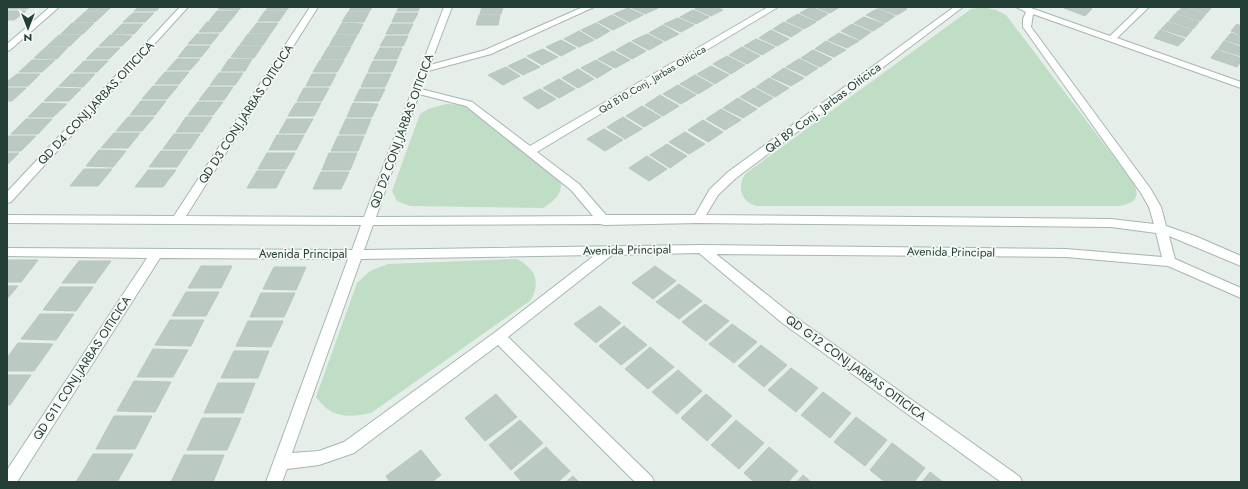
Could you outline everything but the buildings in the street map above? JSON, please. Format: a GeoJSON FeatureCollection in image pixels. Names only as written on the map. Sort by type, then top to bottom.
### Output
{"type":"FeatureCollection","features":[{"type":"Feature","properties":{"kind":"street"},"geometry":{"type":"LineString","coordinates":[[7,48],[55,7]]}},
{"type":"Feature","properties":{"kind":"street","name":"QD D4 CONJ.JARBAS OITICICA"},"geometry":{"type":"LineString","coordinates":[[7,198],[184,7]]}},
{"type":"Feature","properties":{"kind":"street","name":"QD D3 CONJ.JARBAS OITICICA"},"geometry":{"type":"LineString","coordinates":[[177,220],[314,7]]}},
{"type":"Feature","properties":{"kind":"street","name":"QD D2 CONJ.JARBAS OITICICA"},"geometry":{"type":"LineString","coordinates":[[357,255],[416,90],[448,7]]}},
{"type":"Feature","properties":{"kind":"street","name":"Qd B10 Conj. Jarbas Oiticica"},"geometry":{"type":"LineString","coordinates":[[530,151],[774,7]]}},
{"type":"Feature","properties":{"kind":"street","name":"Qd B9 Conj. Jarbas Oiticica"},"geometry":{"type":"LineString","coordinates":[[698,219],[714,192],[732,175],[959,7]]}},
{"type":"Feature","properties":{"kind":"street"},"geometry":{"type":"LineString","coordinates":[[1020,7],[1241,85]]}},
{"type":"Feature","properties":{"kind":"street"},"geometry":{"type":"LineString","coordinates":[[1112,39],[1145,7]]}},
{"type":"Feature","properties":{"kind":"street"},"geometry":{"type":"LineString","coordinates":[[424,69],[488,52],[587,8]]}},
{"type":"Feature","properties":{"kind":"street"},"geometry":{"type":"LineString","coordinates":[[1030,11],[1026,19],[1028,27],[1146,191],[1155,206],[1170,262]]}},
{"type":"Feature","properties":{"kind":"street"},"geometry":{"type":"LineString","coordinates":[[416,90],[469,104],[575,187],[604,220]]}},
{"type":"Feature","properties":{"kind":"street"},"geometry":{"type":"LineString","coordinates":[[7,219],[369,221],[698,219],[1112,223],[1161,229],[1191,239],[1241,262]]}},
{"type":"Feature","properties":{"kind":"street","name":"Avenida Principal"},"geometry":{"type":"LineString","coordinates":[[7,252],[357,255],[702,249],[1066,252],[1170,262],[1241,293]]}},
{"type":"Feature","properties":{"kind":"street","name":"QD G12 CONJ.JARBAS OITICICA"},"geometry":{"type":"LineString","coordinates":[[702,249],[786,318],[1014,482]]}},
{"type":"Feature","properties":{"kind":"street"},"geometry":{"type":"LineString","coordinates":[[281,462],[319,458],[349,448],[498,338],[609,251]]}},
{"type":"Feature","properties":{"kind":"street","name":"QD G11 CONJ.JARBAS OITICICA"},"geometry":{"type":"LineString","coordinates":[[8,482],[156,253]]}},
{"type":"Feature","properties":{"kind":"street"},"geometry":{"type":"LineString","coordinates":[[274,482],[357,255]]}},
{"type":"Feature","properties":{"kind":"street"},"geometry":{"type":"LineString","coordinates":[[498,338],[646,482]]}},
{"type":"Feature","properties":{"kind":"green space"},"geometry":{"type":"Polygon","coordinates":[[[983,7],[996,10],[1006,15],[1133,182],[1137,193],[1134,200],[1128,204],[1117,206],[757,206],[744,198],[741,184],[745,174],[971,9],[983,7]]]}},
{"type":"Feature","properties":{"kind":"green space"},"geometry":{"type":"Polygon","coordinates":[[[446,104],[465,105],[560,177],[561,187],[555,199],[543,208],[410,206],[397,201],[392,191],[420,114],[428,109],[446,104]]]}},
{"type":"Feature","properties":{"kind":"green space"},"geometry":{"type":"Polygon","coordinates":[[[517,259],[532,271],[536,281],[536,287],[531,300],[371,413],[354,416],[340,415],[328,409],[316,397],[357,283],[370,271],[388,264],[517,259]]]}}]}
